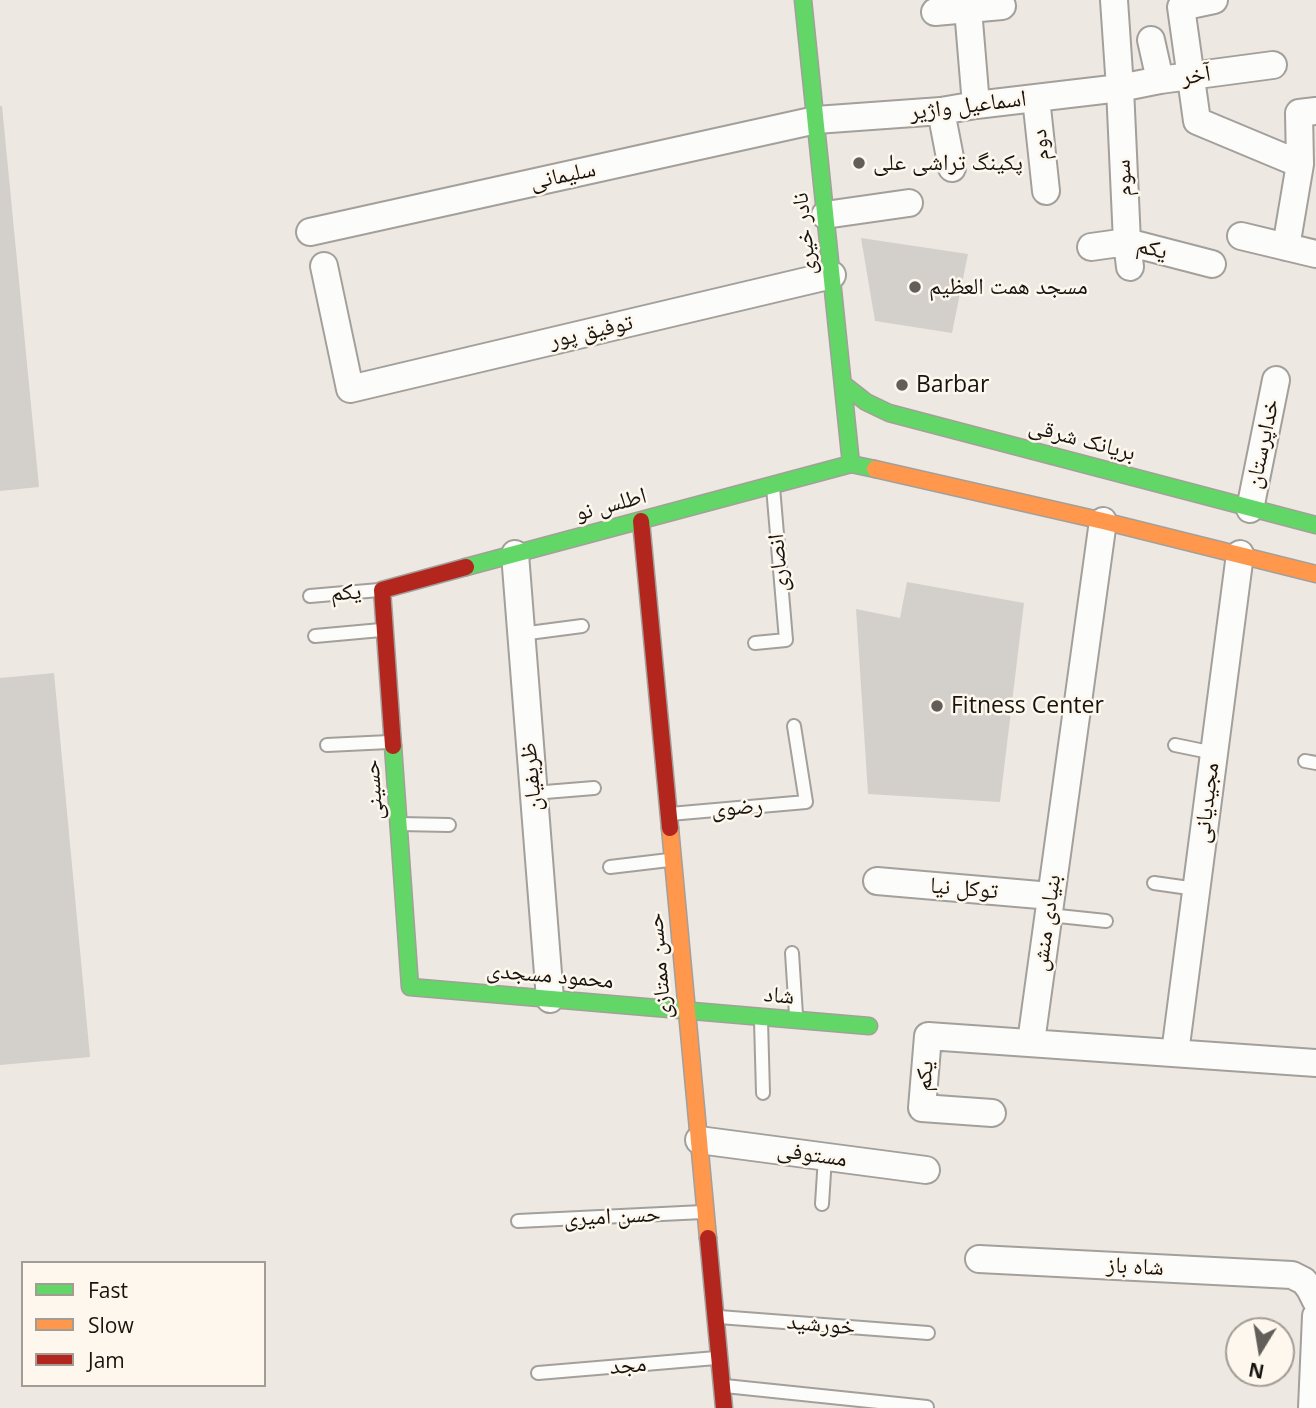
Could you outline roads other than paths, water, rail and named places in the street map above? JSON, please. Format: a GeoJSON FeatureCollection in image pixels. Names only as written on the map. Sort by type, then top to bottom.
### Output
{"type":"FeatureCollection","features":[{"type":"Feature","properties":{"kind":"street","name":"نادر خیری"},"geometry":{"type":"LineString","coordinates":[[803,0],[851,464]]}},
{"type":"Feature","properties":{"kind":"street","name":"سوم"},"geometry":{"type":"LineString","coordinates":[[1114,0],[1128,254]]}},
{"type":"Feature","properties":{"kind":"street"},"geometry":{"type":"LineString","coordinates":[[1197,2],[1181,7],[1196,121],[1300,164]]}},
{"type":"Feature","properties":{"kind":"street"},"geometry":{"type":"LineString","coordinates":[[935,12],[1002,6]]}},
{"type":"Feature","properties":{"kind":"street"},"geometry":{"type":"LineString","coordinates":[[968,9],[976,105]]}},
{"type":"Feature","properties":{"kind":"street"},"geometry":{"type":"LineString","coordinates":[[1151,40],[1160,80]]}},
{"type":"Feature","properties":{"kind":"street","name":"آخر"},"geometry":{"type":"LineString","coordinates":[[1120,88],[1273,65]]}},
{"type":"Feature","properties":{"kind":"street","name":"اسماعیل واژیر"},"geometry":{"type":"LineString","coordinates":[[816,120],[941,111],[1120,88]]}},
{"type":"Feature","properties":{"kind":"street","name":"دوم"},"geometry":{"type":"LineString","coordinates":[[1036,98],[1046,191]]}},
{"type":"Feature","properties":{"kind":"street"},"geometry":{"type":"LineString","coordinates":[[941,111],[952,168]]}},
{"type":"Feature","properties":{"kind":"street"},"geometry":{"type":"LineString","coordinates":[[1286,247],[1300,164],[1299,113],[1316,111]]}},
{"type":"Feature","properties":{"kind":"street","name":"سلیمانی"},"geometry":{"type":"LineString","coordinates":[[310,232],[816,120]]}},
{"type":"Feature","properties":{"kind":"street"},"geometry":{"type":"LineString","coordinates":[[825,215],[909,202]]}},
{"type":"Feature","properties":{"kind":"street"},"geometry":{"type":"LineString","coordinates":[[1241,236],[1316,254]]}},
{"type":"Feature","properties":{"kind":"street","name":"یکم"},"geometry":{"type":"LineString","coordinates":[[1091,247],[1212,264]]}},
{"type":"Feature","properties":{"kind":"street","name":"توفیق پور"},"geometry":{"type":"LineString","coordinates":[[324,266],[350,389],[832,275]]}},
{"type":"Feature","properties":{"kind":"street","name":"خداپرستان"},"geometry":{"type":"LineString","coordinates":[[1250,509],[1276,380]]}},
{"type":"Feature","properties":{"kind":"street","name":"بریانک شرقی"},"geometry":{"type":"LineString","coordinates":[[843,384],[866,402],[889,413],[1316,525]]}},
{"type":"Feature","properties":{"kind":"street"},"geometry":{"type":"LineString","coordinates":[[851,464],[1103,521],[1316,574]]}},
{"type":"Feature","properties":{"kind":"street","name":"اطلس نو"},"geometry":{"type":"LineString","coordinates":[[382,590],[851,464]]}},
{"type":"Feature","properties":{"kind":"street","name":"حسن ممتازی"},"geometry":{"type":"LineString","coordinates":[[641,521],[724,1408]]}},
{"type":"Feature","properties":{"kind":"street","name":"بنیادی منش"},"geometry":{"type":"LineString","coordinates":[[1031,1042],[1103,521]]}},
{"type":"Feature","properties":{"kind":"street","name":"ظریفیان"},"geometry":{"type":"LineString","coordinates":[[514,554],[550,999]]}},
{"type":"Feature","properties":{"kind":"street","name":"مجیدیانی"},"geometry":{"type":"LineString","coordinates":[[1175,1053],[1240,554]]}},
{"type":"Feature","properties":{"kind":"street","name":"حسینی"},"geometry":{"type":"LineString","coordinates":[[382,590],[410,987]]}},
{"type":"Feature","properties":{"kind":"street","name":"توکل نیا"},"geometry":{"type":"LineString","coordinates":[[877,881],[1050,906]]}},
{"type":"Feature","properties":{"kind":"street","name":"محمود مسجدی"},"geometry":{"type":"LineString","coordinates":[[410,987],[687,1011]]}},
{"type":"Feature","properties":{"kind":"street","name":"شاد"},"geometry":{"type":"LineString","coordinates":[[687,1011],[869,1026]]}},
{"type":"Feature","properties":{"kind":"street","name":"یکم"},"geometry":{"type":"LineString","coordinates":[[992,1113],[922,1108],[928,1036],[1031,1042]]}},
{"type":"Feature","properties":{"kind":"street"},"geometry":{"type":"LineString","coordinates":[[1031,1042],[1316,1063]]}},
{"type":"Feature","properties":{"kind":"street","name":"مستوفی"},"geometry":{"type":"LineString","coordinates":[[699,1140],[926,1170]]}},
{"type":"Feature","properties":{"kind":"street","name":"شاه باز"},"geometry":{"type":"LineString","coordinates":[[979,1259],[1292,1276],[1304,1281],[1316,1301]]}},
{"type":"Feature","properties":{"kind":"street"},"geometry":{"type":"LineString","coordinates":[[1312,1408],[1316,1316]]}},
{"type":"Feature","properties":{"kind":"lane","name":"انصاری"},"geometry":{"type":"LineString","coordinates":[[755,643],[786,640],[772,485]]}},
{"type":"Feature","properties":{"kind":"lane","name":"یکم"},"geometry":{"type":"LineString","coordinates":[[310,596],[382,590]]}},
{"type":"Feature","properties":{"kind":"lane"},"geometry":{"type":"LineString","coordinates":[[521,634],[582,626]]}},
{"type":"Feature","properties":{"kind":"lane"},"geometry":{"type":"LineString","coordinates":[[315,636],[385,630]]}},
{"type":"Feature","properties":{"kind":"lane","name":"رضوی"},"geometry":{"type":"LineString","coordinates":[[668,814],[806,802],[794,726]]}},
{"type":"Feature","properties":{"kind":"lane"},"geometry":{"type":"LineString","coordinates":[[327,745],[393,741]]}},
{"type":"Feature","properties":{"kind":"lane"},"geometry":{"type":"LineString","coordinates":[[1175,745],[1214,753]]}},
{"type":"Feature","properties":{"kind":"lane"},"geometry":{"type":"LineString","coordinates":[[533,793],[594,788]]}},
{"type":"Feature","properties":{"kind":"lane"},"geometry":{"type":"LineString","coordinates":[[399,824],[449,825]]}},
{"type":"Feature","properties":{"kind":"lane"},"geometry":{"type":"LineString","coordinates":[[610,867],[673,860]]}},
{"type":"Feature","properties":{"kind":"lane"},"geometry":{"type":"LineString","coordinates":[[1154,883],[1196,889]]}},
{"type":"Feature","properties":{"kind":"lane"},"geometry":{"type":"LineString","coordinates":[[1050,906],[1106,921]]}},
{"type":"Feature","properties":{"kind":"lane"},"geometry":{"type":"LineString","coordinates":[[792,953],[797,1020]]}},
{"type":"Feature","properties":{"kind":"lane"},"geometry":{"type":"LineString","coordinates":[[761,1017],[763,1093]]}},
{"type":"Feature","properties":{"kind":"lane"},"geometry":{"type":"LineString","coordinates":[[822,1204],[825,1157]]}},
{"type":"Feature","properties":{"kind":"lane","name":"حسن امیری"},"geometry":{"type":"LineString","coordinates":[[518,1221],[705,1212]]}},
{"type":"Feature","properties":{"kind":"lane","name":"خورشید"},"geometry":{"type":"LineString","coordinates":[[715,1316],[928,1333]]}},
{"type":"Feature","properties":{"kind":"lane","name":"مجد"},"geometry":{"type":"LineString","coordinates":[[538,1373],[719,1358]]}},
{"type":"Feature","properties":{"kind":"lane"},"geometry":{"type":"LineString","coordinates":[[722,1386],[926,1408]]}},
{"type":"Feature","properties":{"kind":"place","name":"پکینگ تراشی علی"},"geometry":{"type":"Point","coordinates":[859,163]}},
{"type":"Feature","properties":{"kind":"place","name":"مسجد همت العظیم"},"geometry":{"type":"Point","coordinates":[915,287]}},
{"type":"Feature","properties":{"kind":"place","name":"Barbar"},"geometry":{"type":"Point","coordinates":[902,385]}},
{"type":"Feature","properties":{"kind":"place","name":"Fitness Center"},"geometry":{"type":"Point","coordinates":[937,706]}}]}
